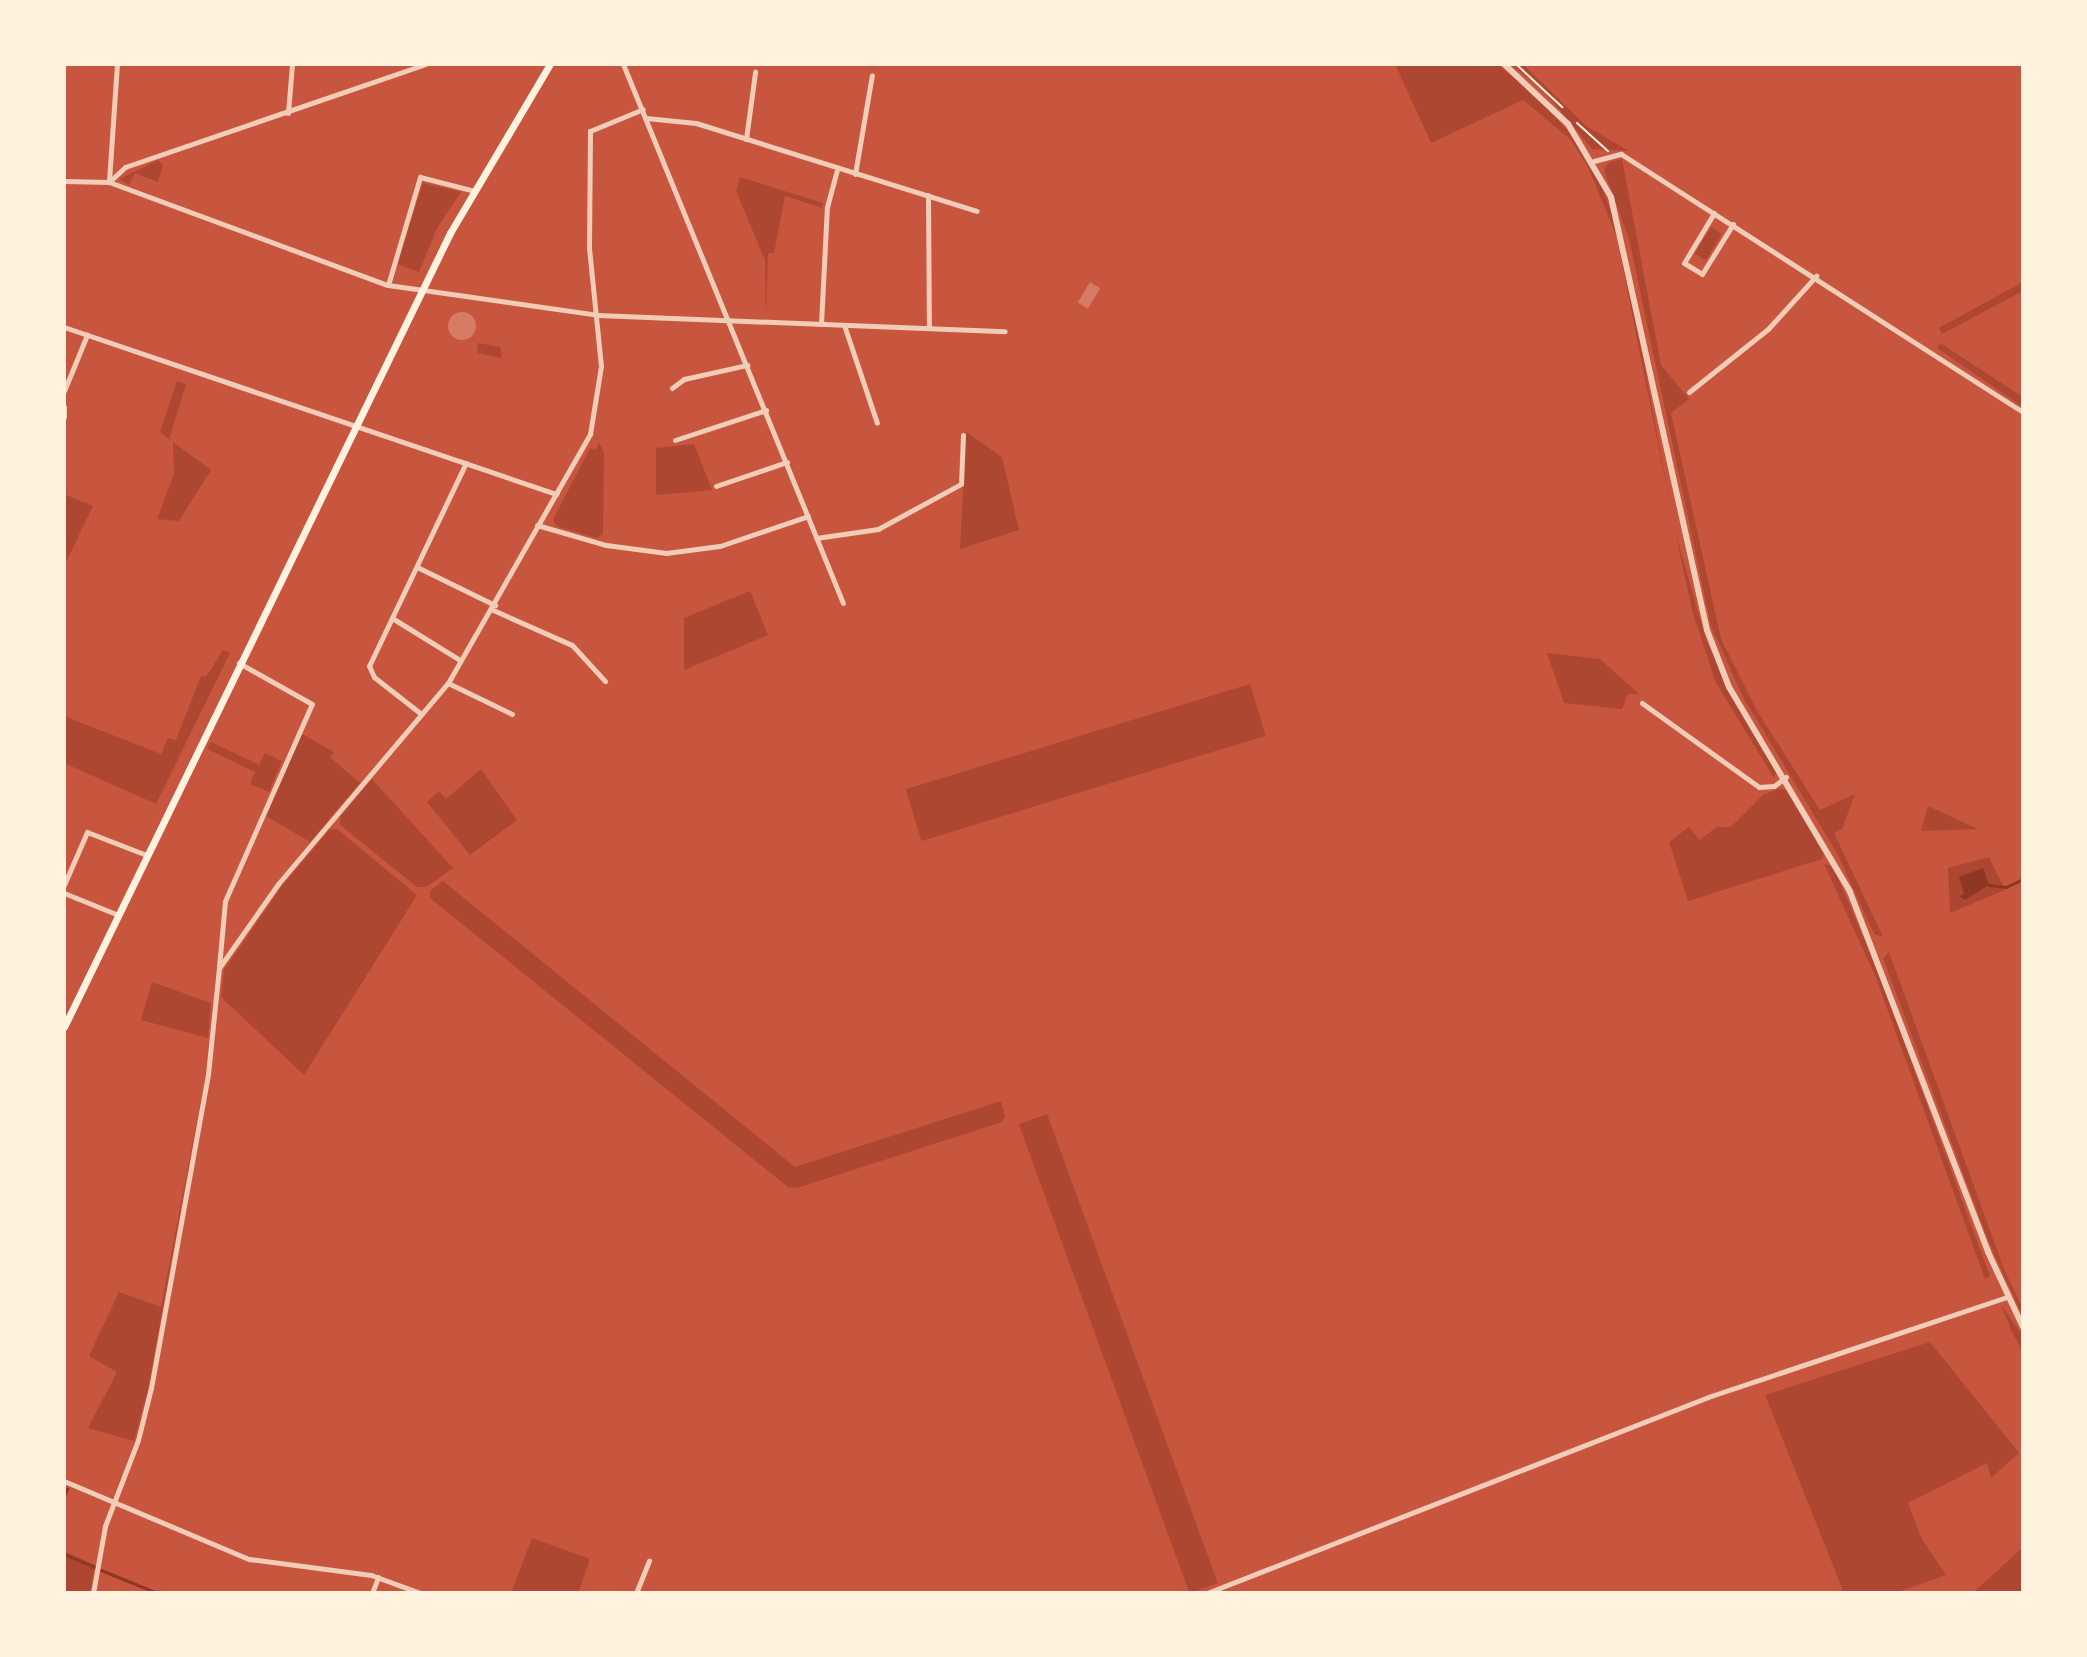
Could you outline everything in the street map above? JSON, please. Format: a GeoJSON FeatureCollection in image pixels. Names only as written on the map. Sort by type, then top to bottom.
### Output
{"type":"FeatureCollection","features":[{"type":"Feature","properties":{"kind":"main road"},"geometry":{"type":"LineString","coordinates":[[64,1027],[68,1008],[423,290],[475,191],[550,64]]}},
{"type":"Feature","properties":{"kind":"street"},"geometry":{"type":"LineString","coordinates":[[109,182],[117,64]]}},
{"type":"Feature","properties":{"kind":"street"},"geometry":{"type":"LineString","coordinates":[[288,113],[292,64]]}},
{"type":"Feature","properties":{"kind":"street"},"geometry":{"type":"LineString","coordinates":[[109,182],[125,167],[426,64]]}},
{"type":"Feature","properties":{"kind":"street"},"geometry":{"type":"LineString","coordinates":[[623,64],[843,603]]}},
{"type":"Feature","properties":{"kind":"street"},"geometry":{"type":"LineString","coordinates":[[1504,64],[1541,94],[1594,161],[1622,232],[1707,630],[1729,687],[1840,869],[1898,1006],[2007,1297],[2023,1327]]}},
{"type":"Feature","properties":{"kind":"street"},"geometry":{"type":"LineString","coordinates":[[746,139],[755,72]]}},
{"type":"Feature","properties":{"kind":"street"},"geometry":{"type":"LineString","coordinates":[[855,174],[872,75]]}},
{"type":"Feature","properties":{"kind":"street"},"geometry":{"type":"LineString","coordinates":[[219,968],[278,884],[448,683],[590,434],[601,366],[589,247],[590,131],[643,109]]}},
{"type":"Feature","properties":{"kind":"street"},"geometry":{"type":"LineString","coordinates":[[646,118],[696,123],[976,211]]}},
{"type":"Feature","properties":{"kind":"street"},"geometry":{"type":"LineString","coordinates":[[1594,161],[1621,154],[1816,276],[2023,412]]}},
{"type":"Feature","properties":{"kind":"street"},"geometry":{"type":"LineString","coordinates":[[821,324],[827,207],[837,169]]}},
{"type":"Feature","properties":{"kind":"street"},"geometry":{"type":"LineString","coordinates":[[388,285],[420,177],[475,191]]}},
{"type":"Feature","properties":{"kind":"street"},"geometry":{"type":"LineString","coordinates":[[64,181],[109,182],[388,285],[598,315],[1005,331]]}},
{"type":"Feature","properties":{"kind":"street"},"geometry":{"type":"LineString","coordinates":[[928,195],[929,327]]}},
{"type":"Feature","properties":{"kind":"street"},"geometry":{"type":"LineString","coordinates":[[1714,213],[1684,263],[1702,274],[1733,224]]}},
{"type":"Feature","properties":{"kind":"street"},"geometry":{"type":"LineString","coordinates":[[1689,392],[1768,329],[1816,276]]}},
{"type":"Feature","properties":{"kind":"street"},"geometry":{"type":"LineString","coordinates":[[843,325],[877,423]]}},
{"type":"Feature","properties":{"kind":"street"},"geometry":{"type":"LineString","coordinates":[[64,327],[356,429],[556,494]]}},
{"type":"Feature","properties":{"kind":"street"},"geometry":{"type":"LineString","coordinates":[[64,391],[87,335]]}},
{"type":"Feature","properties":{"kind":"street"},"geometry":{"type":"LineString","coordinates":[[672,388],[684,379],[747,365]]}},
{"type":"Feature","properties":{"kind":"street"},"geometry":{"type":"LineString","coordinates":[[64,407],[64,417]]}},
{"type":"Feature","properties":{"kind":"street"},"geometry":{"type":"LineString","coordinates":[[675,440],[766,410]]}},
{"type":"Feature","properties":{"kind":"street"},"geometry":{"type":"LineString","coordinates":[[816,538],[878,529],[961,484],[963,435]]}},
{"type":"Feature","properties":{"kind":"street"},"geometry":{"type":"LineString","coordinates":[[716,486],[787,462]]}},
{"type":"Feature","properties":{"kind":"street"},"geometry":{"type":"LineString","coordinates":[[420,713],[374,677],[369,666],[466,463]]}},
{"type":"Feature","properties":{"kind":"street"},"geometry":{"type":"LineString","coordinates":[[537,525],[606,545],[666,553],[720,546],[808,516]]}},
{"type":"Feature","properties":{"kind":"street"},"geometry":{"type":"LineString","coordinates":[[417,567],[572,645],[605,681]]}},
{"type":"Feature","properties":{"kind":"street"},"geometry":{"type":"LineString","coordinates":[[392,618],[460,660]]}},
{"type":"Feature","properties":{"kind":"street"},"geometry":{"type":"LineString","coordinates":[[93,1593],[105,1526],[118,1502],[151,1388],[208,1074],[225,901],[312,704],[238,662]]}},
{"type":"Feature","properties":{"kind":"street"},"geometry":{"type":"LineString","coordinates":[[448,683],[512,714]]}},
{"type":"Feature","properties":{"kind":"street"},"geometry":{"type":"LineString","coordinates":[[1642,703],[1759,787],[1774,786],[1786,777]]}},
{"type":"Feature","properties":{"kind":"street"},"geometry":{"type":"LineString","coordinates":[[64,885],[87,832],[144,854]]}},
{"type":"Feature","properties":{"kind":"street"},"geometry":{"type":"LineString","coordinates":[[64,893],[116,914]]}},
{"type":"Feature","properties":{"kind":"street"},"geometry":{"type":"LineString","coordinates":[[1207,1593],[1711,1396],[2007,1297]]}},
{"type":"Feature","properties":{"kind":"street"},"geometry":{"type":"LineString","coordinates":[[64,1481],[249,1559],[378,1577],[420,1593]]}},
{"type":"Feature","properties":{"kind":"street"},"geometry":{"type":"LineString","coordinates":[[636,1593],[649,1561]]}},
{"type":"Feature","properties":{"kind":"street"},"geometry":{"type":"LineString","coordinates":[[372,1593],[378,1577]]}},
{"type":"Feature","properties":{"kind":"shaded area"},"geometry":{"type":"Polygon","coordinates":[[[1395,64],[1497,64],[1538,98],[1573,137],[1602,187],[1621,240],[1673,519],[1617,238],[1588,167],[1570,139],[1523,100],[1431,143],[1395,64]]]}},
{"type":"Feature","properties":{"kind":"shaded area"},"geometry":{"type":"Polygon","coordinates":[[[1511,64],[1523,64],[1586,126],[1629,151],[1592,149],[1544,91],[1511,64]]]}},
{"type":"Feature","properties":{"kind":"shaded area"},"geometry":{"type":"Polygon","coordinates":[[[1622,159],[1661,365],[1689,399],[1671,413],[1721,639],[1756,709],[1820,810],[1855,794],[1842,829],[1834,833],[1883,937],[1874,934],[1838,855],[1743,697],[1711,626],[1629,239],[1604,170],[1608,163],[1622,159]]]}},
{"type":"Feature","properties":{"kind":"shaded area"},"geometry":{"type":"Polygon","coordinates":[[[158,160],[163,165],[158,182],[135,173],[129,185],[120,179],[158,160]]]}},
{"type":"Feature","properties":{"kind":"shaded area"},"geometry":{"type":"Polygon","coordinates":[[[740,177],[823,203],[822,208],[785,196],[774,253],[768,253],[766,315],[765,260],[736,191],[740,177]]]}},
{"type":"Feature","properties":{"kind":"shaded area"},"geometry":{"type":"Polygon","coordinates":[[[423,183],[461,192],[437,228],[419,272],[397,264],[423,183]]]}},
{"type":"Feature","properties":{"kind":"shaded area"},"geometry":{"type":"Polygon","coordinates":[[[1711,227],[1722,234],[1706,260],[1695,253],[1711,227]]]}},
{"type":"Feature","properties":{"kind":"shaded area"},"geometry":{"type":"Polygon","coordinates":[[[2023,282],[2023,291],[1942,334],[1939,328],[2023,282]]]}},
{"type":"Feature","properties":{"kind":"shaded area"},"geometry":{"type":"Polygon","coordinates":[[[478,343],[500,347],[502,358],[477,353],[478,343]]]}},
{"type":"Feature","properties":{"kind":"shaded area"},"geometry":{"type":"Polygon","coordinates":[[[1940,343],[2023,397],[2023,407],[1937,348],[1940,343]]]}},
{"type":"Feature","properties":{"kind":"shaded area"},"geometry":{"type":"Polygon","coordinates":[[[177,381],[186,384],[169,439],[160,432],[177,381]]]}},
{"type":"Feature","properties":{"kind":"shaded area"},"geometry":{"type":"Polygon","coordinates":[[[966,432],[1002,457],[1019,530],[960,549],[966,432]]]}},
{"type":"Feature","properties":{"kind":"shaded area"},"geometry":{"type":"Polygon","coordinates":[[[173,442],[211,470],[179,521],[157,519],[174,474],[173,442]]]}},
{"type":"Feature","properties":{"kind":"shaded area"},"geometry":{"type":"Polygon","coordinates":[[[599,443],[604,452],[603,534],[597,538],[556,526],[553,520],[590,448],[596,450],[599,443]]]}},
{"type":"Feature","properties":{"kind":"shaded area"},"geometry":{"type":"Polygon","coordinates":[[[694,444],[712,490],[656,495],[656,448],[694,444]]]}},
{"type":"Feature","properties":{"kind":"shaded area"},"geometry":{"type":"Polygon","coordinates":[[[64,494],[93,506],[64,566],[64,494]]]}},
{"type":"Feature","properties":{"kind":"shaded area"},"geometry":{"type":"Polygon","coordinates":[[[1676,535],[1706,640],[1737,705],[1777,769],[1774,778],[1716,683],[1692,610],[1676,535]]]}},
{"type":"Feature","properties":{"kind":"shaded area"},"geometry":{"type":"Polygon","coordinates":[[[750,591],[768,635],[684,670],[684,618],[750,591]]]}},
{"type":"Feature","properties":{"kind":"shaded area"},"geometry":{"type":"Polygon","coordinates":[[[223,650],[230,653],[156,804],[64,763],[64,716],[161,754],[168,738],[176,740],[201,676],[206,677],[223,650]]]}},
{"type":"Feature","properties":{"kind":"shaded area"},"geometry":{"type":"Polygon","coordinates":[[[1547,653],[1600,659],[1639,694],[1628,694],[1622,709],[1564,703],[1547,653]]]}},
{"type":"Feature","properties":{"kind":"shaded area"},"geometry":{"type":"Polygon","coordinates":[[[1250,684],[1266,736],[922,841],[906,789],[1250,684]]]}},
{"type":"Feature","properties":{"kind":"shaded area"},"geometry":{"type":"Polygon","coordinates":[[[302,734],[334,752],[330,757],[360,783],[310,842],[266,816],[302,734]]]}},
{"type":"Feature","properties":{"kind":"shaded area"},"geometry":{"type":"Polygon","coordinates":[[[211,742],[259,765],[265,753],[282,761],[269,792],[250,784],[255,772],[207,749],[211,742]]]}},
{"type":"Feature","properties":{"kind":"shaded area"},"geometry":{"type":"Polygon","coordinates":[[[481,769],[517,820],[470,855],[427,802],[439,791],[446,799],[481,769]]]}},
{"type":"Feature","properties":{"kind":"shaded area"},"geometry":{"type":"Polygon","coordinates":[[[372,779],[453,868],[426,887],[417,887],[340,825],[340,817],[372,779]]]}},
{"type":"Feature","properties":{"kind":"shaded area"},"geometry":{"type":"Polygon","coordinates":[[[1778,789],[1790,790],[1825,850],[1822,859],[1688,901],[1669,842],[1689,827],[1699,840],[1717,827],[1731,827],[1763,795],[1778,789]]]}},
{"type":"Feature","properties":{"kind":"shaded area"},"geometry":{"type":"Polygon","coordinates":[[[1928,806],[1978,829],[1921,831],[1928,806]]]}},
{"type":"Feature","properties":{"kind":"shaded area"},"geometry":{"type":"Polygon","coordinates":[[[337,829],[417,895],[304,1075],[221,997],[224,970],[282,886],[329,830],[337,829]]]}},
{"type":"Feature","properties":{"kind":"shaded area"},"geometry":{"type":"Polygon","coordinates":[[[1989,857],[2005,890],[1950,913],[1948,868],[1989,857]]]}},
{"type":"Feature","properties":{"kind":"shaded area"},"geometry":{"type":"Polygon","coordinates":[[[1824,864],[1833,866],[1878,971],[1990,1276],[1985,1279],[1876,978],[1824,864]]]}},
{"type":"Feature","properties":{"kind":"shaded area"},"geometry":{"type":"Polygon","coordinates":[[[1983,868],[1989,885],[1965,900],[1959,896],[1964,894],[1959,877],[1983,868]]]}},
{"type":"Feature","properties":{"kind":"shaded area"},"geometry":{"type":"Polygon","coordinates":[[[443,881],[795,1167],[1001,1101],[1005,1116],[1002,1122],[797,1188],[788,1187],[430,898],[430,891],[443,881]]]}},
{"type":"Feature","properties":{"kind":"shaded area"},"geometry":{"type":"Polygon","coordinates":[[[1889,952],[2004,1269],[2023,1309],[2023,1317],[1988,1240],[1883,958],[1889,952]]]}},
{"type":"Feature","properties":{"kind":"shaded area"},"geometry":{"type":"Polygon","coordinates":[[[152,982],[211,1003],[208,1038],[141,1020],[152,982]]]}},
{"type":"Feature","properties":{"kind":"shaded area"},"geometry":{"type":"Polygon","coordinates":[[[203,1089],[148,1389],[134,1441],[88,1428],[117,1372],[89,1356],[119,1292],[161,1307],[203,1089]]]}},
{"type":"Feature","properties":{"kind":"shaded area"},"geometry":{"type":"Polygon","coordinates":[[[1047,1114],[1218,1583],[1189,1593],[1019,1124],[1047,1114]]]}},
{"type":"Feature","properties":{"kind":"shaded area"},"geometry":{"type":"Polygon","coordinates":[[[2001,1305],[2023,1336],[2023,1352],[2011,1330],[2001,1305]]]}},
{"type":"Feature","properties":{"kind":"shaded area"},"geometry":{"type":"Polygon","coordinates":[[[1930,1342],[2019,1453],[1991,1478],[1987,1463],[1908,1503],[1922,1539],[1946,1575],[1895,1593],[1844,1593],[1765,1395],[1930,1342]]]}},
{"type":"Feature","properties":{"kind":"shaded area"},"geometry":{"type":"Polygon","coordinates":[[[532,1538],[590,1559],[578,1593],[511,1593],[532,1538]]]}},
{"type":"Feature","properties":{"kind":"shaded area"},"geometry":{"type":"Polygon","coordinates":[[[2023,1547],[2023,1593],[1973,1593],[2023,1547]]]}},
{"type":"Feature","properties":{"kind":"shaded area"},"geometry":{"type":"Polygon","coordinates":[[[64,1551],[95,1565],[90,1593],[64,1593],[64,1551]]]}},
{"type":"Feature","properties":{"kind":"building"},"geometry":{"type":"Polygon","coordinates":[[[1090,282],[1100,288],[1088,309],[1078,303],[1090,282]]]}},
{"type":"Feature","properties":{"kind":"building"},"geometry":{"type":"Polygon","coordinates":[[[462,312],[472,316],[476,326],[472,336],[462,340],[452,336],[448,326],[452,316],[462,312]]]}},
{"type":"Feature","properties":{"kind":"waterway"},"geometry":{"type":"LineString","coordinates":[[1989,885],[2006,887],[2023,879]]}},
{"type":"Feature","properties":{"kind":"waterway"},"geometry":{"type":"LineString","coordinates":[[64,1496],[67,1489]]}},
{"type":"Feature","properties":{"kind":"waterway"},"geometry":{"type":"LineString","coordinates":[[64,1554],[94,1567]]}},
{"type":"Feature","properties":{"kind":"waterway"},"geometry":{"type":"LineString","coordinates":[[101,1570],[157,1593]]}}]}
